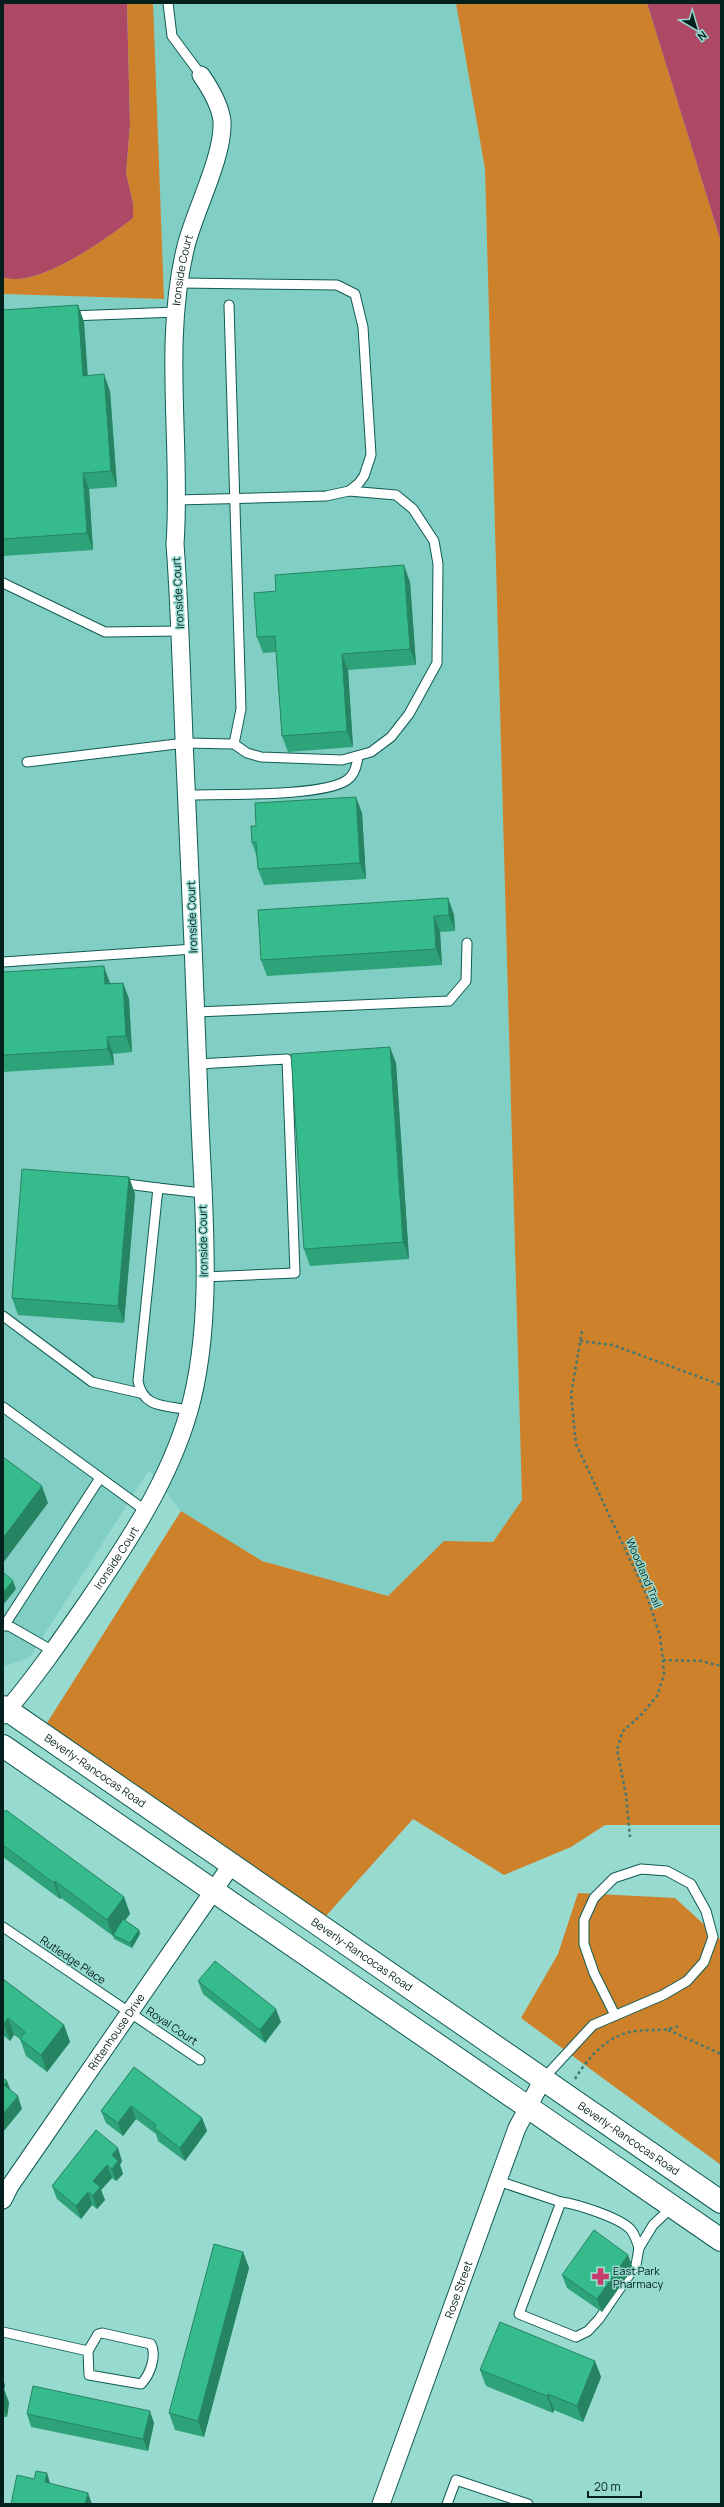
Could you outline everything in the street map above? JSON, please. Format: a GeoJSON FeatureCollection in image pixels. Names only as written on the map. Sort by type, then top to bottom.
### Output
{"type":"FeatureCollection","features":[{"type":"Feature","properties":{"kind":"main road","name":"Beverly-Rancocas Road"},"geometry":{"type":"LineString","coordinates":[[4,1710],[232,1864],[721,2202]]}},
{"type":"Feature","properties":{"kind":"main road"},"geometry":{"type":"LineString","coordinates":[[3,1746],[721,2240]]}},
{"type":"Feature","properties":{"kind":"street","name":"Ironside Court"},"geometry":{"type":"LineString","coordinates":[[4,1710],[53,1651],[105,1577],[146,1511],[168,1467],[189,1410],[200,1352],[204,1277],[202,1193],[194,949],[175,544],[177,500],[175,374],[177,312],[186,247],[213,165],[221,128],[217,101],[201,75]]}},
{"type":"Feature","properties":{"kind":"street","name":"Rittenhouse Drive"},"geometry":{"type":"LineString","coordinates":[[6,2189],[130,2013],[232,1864]]}},
{"type":"Feature","properties":{"kind":"street","name":"Rose Street"},"geometry":{"type":"LineString","coordinates":[[381,2504],[517,2128],[543,2079]]}},
{"type":"Feature","properties":{"kind":"lane"},"geometry":{"type":"LineString","coordinates":[[168,3],[172,36],[201,75]]}},
{"type":"Feature","properties":{"kind":"lane"},"geometry":{"type":"LineString","coordinates":[[180,283],[337,285],[354,294],[363,327],[371,455],[364,476],[349,491]]}},
{"type":"Feature","properties":{"kind":"lane"},"geometry":{"type":"LineString","coordinates":[[229,305],[241,709],[234,744]]}},
{"type":"Feature","properties":{"kind":"lane"},"geometry":{"type":"LineString","coordinates":[[62,317],[177,312]]}},
{"type":"Feature","properties":{"kind":"lane"},"geometry":{"type":"LineString","coordinates":[[27,762],[184,742],[234,744],[247,753],[261,757],[342,760],[371,752],[391,737],[409,714],[437,663],[438,564],[434,541],[413,509],[396,495],[349,491],[326,496],[177,500]]}},
{"type":"Feature","properties":{"kind":"lane"},"geometry":{"type":"LineString","coordinates":[[3,583],[106,632],[180,631]]}},
{"type":"Feature","properties":{"kind":"lane"},"geometry":{"type":"LineString","coordinates":[[187,795],[310,791],[333,787],[348,780],[357,767],[358,756]]}},
{"type":"Feature","properties":{"kind":"lane"},"geometry":{"type":"LineString","coordinates":[[196,1012],[450,1002],[466,981],[467,943]]}},
{"type":"Feature","properties":{"kind":"lane"},"geometry":{"type":"LineString","coordinates":[[3,962],[194,949]]}},
{"type":"Feature","properties":{"kind":"lane"},"geometry":{"type":"LineString","coordinates":[[198,1064],[287,1059],[295,1272],[204,1277]]}},
{"type":"Feature","properties":{"kind":"lane"},"geometry":{"type":"LineString","coordinates":[[106,1182],[202,1193]]}},
{"type":"Feature","properties":{"kind":"lane"},"geometry":{"type":"LineString","coordinates":[[140,1393],[138,1381],[158,1188]]}},
{"type":"Feature","properties":{"kind":"lane"},"geometry":{"type":"LineString","coordinates":[[3,1316],[92,1382],[140,1393],[151,1402],[189,1410]]}},
{"type":"Feature","properties":{"kind":"lane"},"geometry":{"type":"LineString","coordinates":[[3,1407],[146,1511]]}},
{"type":"Feature","properties":{"kind":"lane"},"geometry":{"type":"LineString","coordinates":[[53,1651],[4,1626],[100,1478]]}},
{"type":"Feature","properties":{"kind":"lane"},"geometry":{"type":"LineString","coordinates":[[543,2079],[593,2025],[663,1995],[687,1981],[704,1962],[713,1937],[706,1911],[691,1884],[667,1871],[641,1869],[614,1878],[594,1898],[584,1920],[584,1944],[594,1973],[615,2015]]}},
{"type":"Feature","properties":{"kind":"lane","name":"Rutledge Place"},"geometry":{"type":"LineString","coordinates":[[3,1928],[130,2013]]}},
{"type":"Feature","properties":{"kind":"lane","name":"Royal Court"},"geometry":{"type":"LineString","coordinates":[[130,2013],[200,2060]]}},
{"type":"Feature","properties":{"kind":"lane"},"geometry":{"type":"LineString","coordinates":[[498,2181],[571,2204],[619,2222],[631,2230],[640,2248]]}},
{"type":"Feature","properties":{"kind":"lane"},"geometry":{"type":"LineString","coordinates":[[561,2202],[519,2314],[576,2337],[588,2331],[615,2297],[636,2265],[640,2248],[653,2225],[672,2207]]}},
{"type":"Feature","properties":{"kind":"lane"},"geometry":{"type":"LineString","coordinates":[[3,2332],[88,2351]]}},
{"type":"Feature","properties":{"kind":"lane"},"geometry":{"type":"LineString","coordinates":[[102,2333],[151,2344],[154,2350],[148,2378],[141,2384],[89,2375],[88,2351],[98,2334],[102,2333]]}},
{"type":"Feature","properties":{"kind":"lane"},"geometry":{"type":"LineString","coordinates":[[447,2504],[456,2480],[528,2504]]}},
{"type":"Feature","properties":{"kind":"path","name":"Woodland Trail"},"geometry":{"type":"LineString","coordinates":[[582,1331],[571,1395],[576,1444],[647,1596],[660,1636],[663,1660],[664,1675],[657,1696],[642,1714],[622,1732],[617,1750],[626,1795],[630,1838]]}},
{"type":"Feature","properties":{"kind":"path"},"geometry":{"type":"LineString","coordinates":[[580,1341],[613,1345],[721,1385]]}},
{"type":"Feature","properties":{"kind":"path"},"geometry":{"type":"LineString","coordinates":[[663,1660],[701,1661],[721,1666]]}},
{"type":"Feature","properties":{"kind":"path"},"geometry":{"type":"LineString","coordinates":[[575,2079],[595,2052],[612,2040],[634,2031],[668,2030],[681,2025]]}},
{"type":"Feature","properties":{"kind":"path"},"geometry":{"type":"LineString","coordinates":[[668,2030],[721,2054]]}},
{"type":"Feature","properties":{"kind":"shaded area"},"geometry":{"type":"Polygon","coordinates":[[[3,3],[127,3],[130,125],[126,173],[133,203],[133,218],[90,249],[71,260],[34,276],[17,279],[3,277],[3,3]]]}},
{"type":"Feature","properties":{"kind":"shaded area"},"geometry":{"type":"Polygon","coordinates":[[[127,3],[153,3],[164,299],[3,294],[3,277],[17,279],[34,276],[52,269],[90,249],[133,218],[133,203],[126,173],[130,125],[127,3]]]}},
{"type":"Feature","properties":{"kind":"shaded area"},"geometry":{"type":"Polygon","coordinates":[[[152,3],[456,3],[485,169],[522,1500],[493,1542],[444,1541],[388,1596],[262,1561],[181,1511],[149,1470],[30,1657],[3,1667],[3,294],[164,299],[152,3]]]}},
{"type":"Feature","properties":{"kind":"shaded area"},"geometry":{"type":"Polygon","coordinates":[[[456,3],[647,3],[721,242],[721,1825],[605,1825],[571,1847],[504,1875],[413,1819],[325,1917],[47,1723],[181,1511],[262,1561],[388,1596],[444,1541],[493,1542],[522,1500],[485,169],[456,3]]]}},
{"type":"Feature","properties":{"kind":"shaded area"},"geometry":{"type":"Polygon","coordinates":[[[647,3],[721,3],[721,242],[647,3]]]}},
{"type":"Feature","properties":{"kind":"shaded area"},"geometry":{"type":"Polygon","coordinates":[[[578,1893],[675,1898],[721,1940],[721,2165],[521,2018],[558,1954],[578,1893]]]}},
{"type":"Feature","properties":{"kind":"building"},"geometry":{"type":"Polygon","coordinates":[[[78,305],[83,376],[104,374],[111,471],[83,473],[87,533],[3,539],[3,310],[78,305]]]}},
{"type":"Feature","properties":{"kind":"building"},"geometry":{"type":"Polygon","coordinates":[[[404,565],[410,649],[342,654],[347,731],[282,736],[275,636],[257,637],[254,593],[276,591],[275,575],[404,565]]]}},
{"type":"Feature","properties":{"kind":"building"},"geometry":{"type":"Polygon","coordinates":[[[356,797],[360,863],[258,869],[256,842],[252,843],[251,826],[256,826],[255,803],[356,797]]]}},
{"type":"Feature","properties":{"kind":"building"},"geometry":{"type":"Polygon","coordinates":[[[448,898],[449,915],[434,916],[436,949],[261,960],[258,910],[448,898]]]}},
{"type":"Feature","properties":{"kind":"building"},"geometry":{"type":"Polygon","coordinates":[[[104,966],[105,984],[123,983],[126,1036],[107,1037],[108,1049],[3,1055],[3,972],[104,966]]]}},
{"type":"Feature","properties":{"kind":"building"},"geometry":{"type":"Polygon","coordinates":[[[390,1047],[403,1242],[304,1249],[291,1054],[390,1047]]]}},
{"type":"Feature","properties":{"kind":"building"},"geometry":{"type":"Polygon","coordinates":[[[22,1169],[129,1177],[118,1306],[12,1298],[22,1169]]]}},
{"type":"Feature","properties":{"kind":"building"},"geometry":{"type":"Polygon","coordinates":[[[3,1457],[42,1486],[3,1538],[3,1457]]]}},
{"type":"Feature","properties":{"kind":"building"},"geometry":{"type":"Polygon","coordinates":[[[3,1572],[13,1581],[3,1592],[3,1572]]]}},
{"type":"Feature","properties":{"kind":"building"},"geometry":{"type":"Polygon","coordinates":[[[6,1810],[124,1897],[107,1920],[55,1881],[54,1883],[3,1845],[3,1813],[6,1810]]]}},
{"type":"Feature","properties":{"kind":"building"},"geometry":{"type":"Polygon","coordinates":[[[123,1919],[139,1930],[130,1943],[113,1935],[123,1919]]]}},
{"type":"Feature","properties":{"kind":"building"},"geometry":{"type":"Polygon","coordinates":[[[215,1961],[276,2009],[260,2030],[198,1981],[215,1961]]]}},
{"type":"Feature","properties":{"kind":"building"},"geometry":{"type":"Polygon","coordinates":[[[3,1979],[64,2025],[41,2055],[20,2039],[25,2032],[8,2018],[4,2024],[3,2023],[3,1979]]]}},
{"type":"Feature","properties":{"kind":"building"},"geometry":{"type":"Polygon","coordinates":[[[134,2067],[202,2118],[180,2148],[154,2128],[156,2125],[131,2106],[118,2123],[101,2111],[134,2067]]]}},
{"type":"Feature","properties":{"kind":"building"},"geometry":{"type":"Polygon","coordinates":[[[3,2078],[7,2081],[4,2085],[18,2096],[3,2114],[3,2078]]]}},
{"type":"Feature","properties":{"kind":"building"},"geometry":{"type":"Polygon","coordinates":[[[96,2130],[118,2148],[112,2155],[118,2161],[112,2169],[107,2165],[93,2181],[100,2187],[93,2196],[88,2192],[76,2206],[52,2186],[96,2130]]]}},
{"type":"Feature","properties":{"kind":"building"},"geometry":{"type":"Polygon","coordinates":[[[594,2230],[628,2255],[597,2299],[562,2275],[594,2230]]]}},
{"type":"Feature","properties":{"kind":"building"},"geometry":{"type":"Polygon","coordinates":[[[214,2244],[243,2252],[198,2421],[169,2413],[214,2244]]]}},
{"type":"Feature","properties":{"kind":"building"},"geometry":{"type":"Polygon","coordinates":[[[500,2322],[595,2361],[577,2406],[480,2370],[500,2322]]]}},
{"type":"Feature","properties":{"kind":"building"},"geometry":{"type":"Polygon","coordinates":[[[33,2386],[150,2411],[143,2439],[27,2414],[33,2386]]]}},
{"type":"Feature","properties":{"kind":"building"},"geometry":{"type":"Polygon","coordinates":[[[36,2471],[47,2473],[45,2482],[88,2493],[85,2504],[11,2504],[17,2475],[34,2479],[36,2471]]]}},
{"type":"Feature","properties":{"kind":"place","name":"East Park Pharmacy"},"geometry":{"type":"Point","coordinates":[600,2277]}}]}
